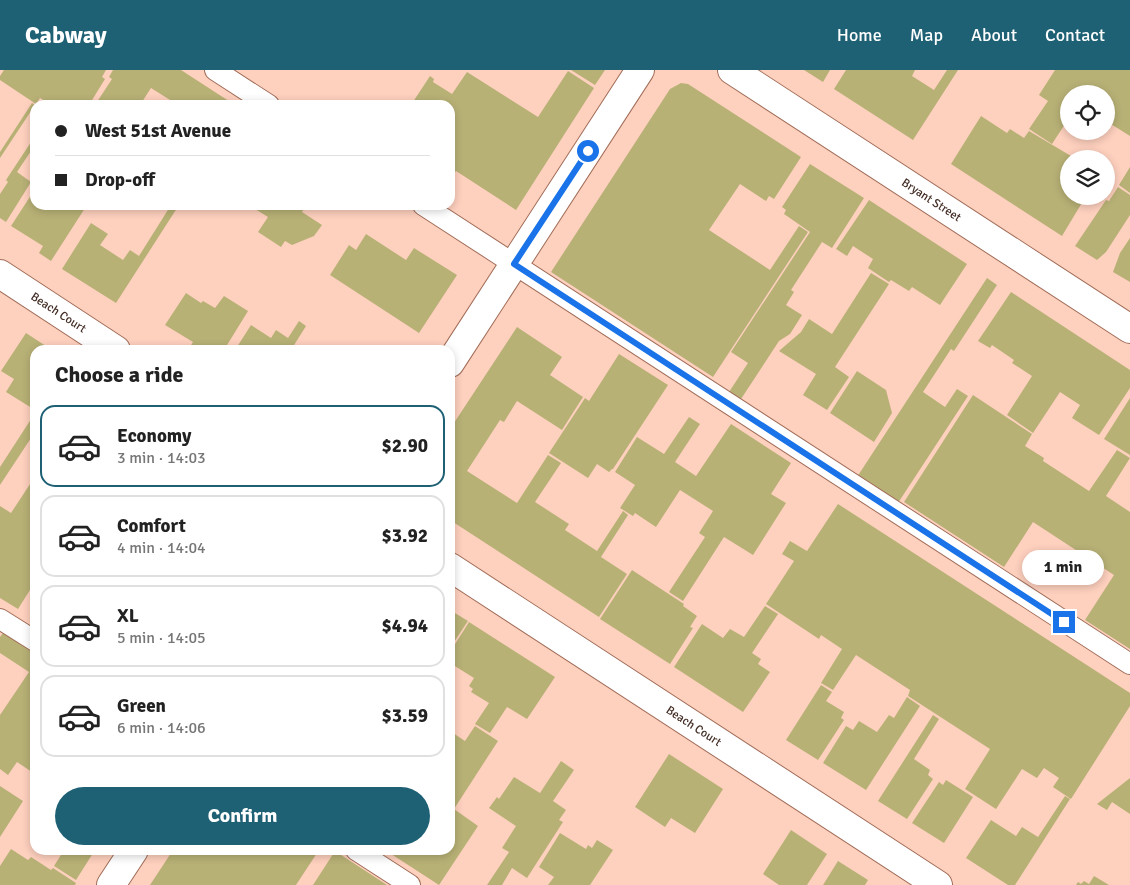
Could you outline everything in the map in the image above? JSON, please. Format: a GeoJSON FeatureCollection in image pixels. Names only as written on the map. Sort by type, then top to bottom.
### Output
{"type":"FeatureCollection","features":[{"type":"Feature","properties":{"kind":"street"},"geometry":{"type":"LineString","coordinates":[[455,355],[640,70]]}},
{"type":"Feature","properties":{"kind":"street","name":"Bryant Street"},"geometry":{"type":"LineString","coordinates":[[732,70],[1130,329]]}},
{"type":"Feature","properties":{"kind":"street","name":"Beach Court"},"geometry":{"type":"LineString","coordinates":[[0,274],[108,345]]}},
{"type":"Feature","properties":{"kind":"street","name":"Beach Court"},"geometry":{"type":"LineString","coordinates":[[455,570],[938,885]]}},
{"type":"Feature","properties":{"kind":"street"},"geometry":{"type":"LineString","coordinates":[[111,885],[131,855]]}},
{"type":"Feature","properties":{"kind":"lane"},"geometry":{"type":"LineString","coordinates":[[215,70],[261,100]]}},
{"type":"Feature","properties":{"kind":"lane"},"geometry":{"type":"LineString","coordinates":[[431,210],[1130,664]]}},
{"type":"Feature","properties":{"kind":"lane"},"geometry":{"type":"LineString","coordinates":[[0,619],[30,638]]}},
{"type":"Feature","properties":{"kind":"lane"},"geometry":{"type":"LineString","coordinates":[[364,855],[410,885]]}},
{"type":"Feature","properties":{"kind":"shaded area"},"geometry":{"type":"Polygon","coordinates":[[[4,70],[106,70],[102,77],[105,79],[92,100],[43,100],[40,98],[39,100],[30,100],[0,80],[4,70]]]}},
{"type":"Feature","properties":{"kind":"shaded area"},"geometry":{"type":"Polygon","coordinates":[[[113,70],[181,70],[227,100],[170,100],[151,88],[143,100],[98,100],[112,79],[109,77],[113,70]]]}},
{"type":"Feature","properties":{"kind":"shaded area"},"geometry":{"type":"Polygon","coordinates":[[[571,70],[605,70],[595,85],[571,70]]]}},
{"type":"Feature","properties":{"kind":"shaded area"},"geometry":{"type":"Polygon","coordinates":[[[804,70],[830,70],[823,82],[804,70]]]}},
{"type":"Feature","properties":{"kind":"shaded area"},"geometry":{"type":"Polygon","coordinates":[[[846,70],[915,70],[912,76],[934,90],[947,70],[958,70],[913,140],[834,89],[846,70]]]}},
{"type":"Feature","properties":{"kind":"shaded area"},"geometry":{"type":"Polygon","coordinates":[[[1055,70],[1130,70],[1130,136],[1115,127],[1115,85],[1060,85],[1060,132],[1052,144],[1029,129],[1048,101],[1039,95],[1055,70]]]}},
{"type":"Feature","properties":{"kind":"shaded area"},"geometry":{"type":"Polygon","coordinates":[[[568,71],[594,88],[516,210],[456,171],[455,172],[455,100],[414,100],[430,76],[434,79],[433,82],[452,94],[467,72],[538,117],[568,71]]]}},
{"type":"Feature","properties":{"kind":"shaded area"},"geometry":{"type":"Polygon","coordinates":[[[681,83],[688,84],[801,157],[774,199],[769,196],[766,201],[740,184],[709,230],[770,270],[799,226],[808,232],[713,377],[551,272],[670,89],[681,83]]]}},
{"type":"Feature","properties":{"kind":"shaded area"},"geometry":{"type":"Polygon","coordinates":[[[30,106],[30,113],[0,158],[0,152],[30,106]]]}},
{"type":"Feature","properties":{"kind":"shaded area"},"geometry":{"type":"Polygon","coordinates":[[[981,116],[1007,133],[1010,129],[1024,138],[1029,131],[1061,150],[1060,205],[1081,205],[1062,236],[951,164],[981,116]]]}},
{"type":"Feature","properties":{"kind":"shaded area"},"geometry":{"type":"Polygon","coordinates":[[[30,144],[30,152],[17,172],[30,181],[30,184],[6,222],[0,218],[0,194],[8,182],[6,180],[30,144]]]}},
{"type":"Feature","properties":{"kind":"shaded area"},"geometry":{"type":"Polygon","coordinates":[[[810,164],[864,198],[832,248],[822,242],[791,290],[794,292],[786,305],[802,315],[790,334],[779,341],[741,399],[729,392],[748,363],[731,352],[810,232],[784,214],[786,210],[782,207],[810,164]]]}},
{"type":"Feature","properties":{"kind":"shaded area"},"geometry":{"type":"Polygon","coordinates":[[[1130,167],[1130,193],[1119,185],[1130,167]]]}},
{"type":"Feature","properties":{"kind":"shaded area"},"geometry":{"type":"Polygon","coordinates":[[[1118,187],[1130,195],[1130,215],[1106,252],[1097,260],[1075,246],[1103,205],[1115,205],[1115,192],[1118,187]]]}},
{"type":"Feature","properties":{"kind":"shaded area"},"geometry":{"type":"Polygon","coordinates":[[[30,197],[30,210],[84,210],[51,261],[39,253],[43,246],[11,226],[30,197]]]}},
{"type":"Feature","properties":{"kind":"shaded area"},"geometry":{"type":"Polygon","coordinates":[[[869,200],[967,264],[940,305],[912,287],[909,291],[891,280],[889,282],[868,268],[873,259],[853,246],[847,256],[836,249],[869,200]]]}},
{"type":"Feature","properties":{"kind":"shaded area"},"geometry":{"type":"Polygon","coordinates":[[[168,210],[176,210],[116,303],[62,269],[91,223],[108,234],[100,245],[123,260],[130,250],[139,256],[168,210]]]}},
{"type":"Feature","properties":{"kind":"shaded area"},"geometry":{"type":"Polygon","coordinates":[[[257,210],[303,210],[302,212],[322,225],[314,236],[292,245],[285,241],[281,247],[258,232],[268,217],[257,210]]]}},
{"type":"Feature","properties":{"kind":"shaded area"},"geometry":{"type":"Polygon","coordinates":[[[366,234],[406,260],[414,248],[457,275],[419,333],[330,275],[349,245],[356,250],[366,234]]]}},
{"type":"Feature","properties":{"kind":"shaded area"},"geometry":{"type":"Polygon","coordinates":[[[1130,238],[1130,282],[1113,272],[1120,253],[1130,238]]]}},
{"type":"Feature","properties":{"kind":"shaded area"},"geometry":{"type":"Polygon","coordinates":[[[871,273],[889,284],[835,367],[849,377],[827,410],[803,395],[816,374],[779,351],[801,332],[809,319],[832,334],[871,273]]]}},
{"type":"Feature","properties":{"kind":"shaded area"},"geometry":{"type":"Polygon","coordinates":[[[987,278],[997,285],[954,351],[951,349],[923,392],[945,407],[957,389],[968,396],[898,503],[857,477],[987,278]]]}},
{"type":"Feature","properties":{"kind":"shaded area"},"geometry":{"type":"Polygon","coordinates":[[[1011,292],[1130,370],[1130,388],[1099,435],[1072,418],[1080,405],[1060,392],[1033,433],[1007,415],[1032,376],[1012,363],[1014,360],[992,345],[990,348],[978,341],[1011,292]]]}},
{"type":"Feature","properties":{"kind":"shaded area"},"geometry":{"type":"Polygon","coordinates":[[[186,293],[201,303],[203,301],[215,308],[224,296],[248,311],[227,345],[191,345],[193,342],[165,325],[186,293]]]}},
{"type":"Feature","properties":{"kind":"shaded area"},"geometry":{"type":"Polygon","coordinates":[[[299,321],[306,326],[294,345],[238,345],[251,325],[271,338],[276,330],[288,338],[299,321]]]}},
{"type":"Feature","properties":{"kind":"shaded area"},"geometry":{"type":"Polygon","coordinates":[[[517,327],[562,357],[550,375],[583,397],[562,430],[517,401],[504,422],[500,420],[467,471],[517,503],[548,455],[561,463],[535,502],[569,524],[565,530],[597,551],[623,511],[628,515],[601,557],[627,574],[599,617],[455,523],[455,421],[517,327]]]}},
{"type":"Feature","properties":{"kind":"shaded area"},"geometry":{"type":"Polygon","coordinates":[[[26,333],[44,345],[30,345],[30,407],[6,392],[14,379],[1,371],[26,333]]]}},
{"type":"Feature","properties":{"kind":"shaded area"},"geometry":{"type":"Polygon","coordinates":[[[619,354],[668,385],[613,469],[609,472],[597,464],[588,478],[549,453],[585,398],[589,401],[619,354]]]}},
{"type":"Feature","properties":{"kind":"shaded area"},"geometry":{"type":"Polygon","coordinates":[[[857,371],[886,390],[892,413],[874,442],[830,413],[857,371]]]}},
{"type":"Feature","properties":{"kind":"shaded area"},"geometry":{"type":"Polygon","coordinates":[[[973,395],[1032,434],[1025,446],[1044,458],[1043,461],[1089,491],[1117,450],[1130,458],[1106,496],[1130,512],[1130,649],[1085,620],[1114,575],[1033,522],[1004,567],[904,502],[973,395]]]}},
{"type":"Feature","properties":{"kind":"shaded area"},"geometry":{"type":"Polygon","coordinates":[[[1130,398],[1130,455],[1104,439],[1130,398]]]}},
{"type":"Feature","properties":{"kind":"shaded area"},"geometry":{"type":"Polygon","coordinates":[[[689,417],[700,424],[675,462],[696,476],[731,424],[791,463],[771,494],[786,503],[753,555],[724,537],[683,601],[669,592],[705,537],[699,533],[713,511],[680,490],[656,527],[635,513],[633,516],[620,508],[635,485],[615,472],[637,437],[664,454],[689,417]]]}},
{"type":"Feature","properties":{"kind":"shaded area"},"geometry":{"type":"Polygon","coordinates":[[[30,421],[30,440],[0,485],[0,467],[30,421]]]}},
{"type":"Feature","properties":{"kind":"shaded area"},"geometry":{"type":"Polygon","coordinates":[[[30,484],[30,590],[18,609],[0,598],[0,506],[11,513],[30,484]]]}},
{"type":"Feature","properties":{"kind":"shaded area"},"geometry":{"type":"Polygon","coordinates":[[[838,504],[1130,693],[1130,706],[1071,799],[1053,787],[1059,778],[1044,768],[1037,778],[1022,769],[996,809],[965,789],[990,749],[908,696],[910,690],[856,655],[833,690],[821,683],[842,649],[821,635],[819,639],[766,604],[794,561],[782,554],[790,541],[807,551],[838,504]]]}},
{"type":"Feature","properties":{"kind":"shaded area"},"geometry":{"type":"Polygon","coordinates":[[[632,570],[684,604],[683,606],[697,616],[690,627],[693,628],[670,664],[600,619],[632,570]]]}},
{"type":"Feature","properties":{"kind":"shaded area"},"geometry":{"type":"Polygon","coordinates":[[[765,606],[778,614],[752,653],[761,659],[758,664],[770,672],[743,712],[674,667],[702,624],[723,638],[730,629],[744,637],[765,606]]]}},
{"type":"Feature","properties":{"kind":"shaded area"},"geometry":{"type":"Polygon","coordinates":[[[455,613],[468,621],[455,640],[455,613]]]}},
{"type":"Feature","properties":{"kind":"shaded area"},"geometry":{"type":"Polygon","coordinates":[[[469,622],[555,677],[527,719],[507,707],[490,733],[475,724],[489,703],[471,692],[473,689],[469,686],[474,678],[455,666],[455,644],[469,622]]]}},
{"type":"Feature","properties":{"kind":"shaded area"},"geometry":{"type":"Polygon","coordinates":[[[3,633],[30,650],[30,771],[17,762],[8,775],[0,769],[0,715],[29,672],[0,653],[0,637],[3,633]]]}},
{"type":"Feature","properties":{"kind":"shaded area"},"geometry":{"type":"Polygon","coordinates":[[[821,685],[832,692],[826,701],[844,712],[841,718],[844,720],[818,760],[786,740],[821,685]]]}},
{"type":"Feature","properties":{"kind":"shaded area"},"geometry":{"type":"Polygon","coordinates":[[[907,697],[920,706],[866,790],[823,763],[846,726],[853,730],[859,721],[877,732],[889,715],[894,718],[907,697]]]}},
{"type":"Feature","properties":{"kind":"shaded area"},"geometry":{"type":"Polygon","coordinates":[[[933,715],[939,719],[914,759],[930,770],[928,775],[933,779],[907,819],[878,801],[933,715]]]}},
{"type":"Feature","properties":{"kind":"shaded area"},"geometry":{"type":"Polygon","coordinates":[[[475,726],[498,741],[455,807],[455,734],[465,741],[475,726]]]}},
{"type":"Feature","properties":{"kind":"shaded area"},"geometry":{"type":"Polygon","coordinates":[[[669,754],[723,789],[695,833],[671,818],[665,827],[635,807],[669,754]]]}},
{"type":"Feature","properties":{"kind":"shaded area"},"geometry":{"type":"Polygon","coordinates":[[[561,761],[574,770],[553,801],[566,810],[559,820],[563,822],[527,878],[512,868],[502,885],[487,885],[509,852],[502,848],[516,826],[489,808],[497,797],[499,799],[514,777],[540,793],[561,761]]]}},
{"type":"Feature","properties":{"kind":"shaded area"},"geometry":{"type":"Polygon","coordinates":[[[1130,778],[1130,814],[1112,802],[1107,810],[1097,804],[1130,778]]]}},
{"type":"Feature","properties":{"kind":"shaded area"},"geometry":{"type":"Polygon","coordinates":[[[946,780],[973,797],[944,843],[912,823],[939,782],[943,785],[946,780]]]}},
{"type":"Feature","properties":{"kind":"shaded area"},"geometry":{"type":"Polygon","coordinates":[[[0,786],[23,801],[0,837],[0,786]]]}},
{"type":"Feature","properties":{"kind":"shaded area"},"geometry":{"type":"Polygon","coordinates":[[[1065,796],[1070,799],[1015,885],[1008,885],[966,858],[991,820],[1016,836],[1022,827],[1038,837],[1065,796]]]}},
{"type":"Feature","properties":{"kind":"shaded area"},"geometry":{"type":"Polygon","coordinates":[[[455,810],[478,826],[439,885],[393,855],[455,855],[455,810]]]}},
{"type":"Feature","properties":{"kind":"shaded area"},"geometry":{"type":"Polygon","coordinates":[[[791,830],[827,854],[807,885],[779,885],[763,874],[791,830]]]}},
{"type":"Feature","properties":{"kind":"shaded area"},"geometry":{"type":"Polygon","coordinates":[[[560,833],[586,849],[588,845],[592,848],[597,840],[613,850],[590,885],[548,885],[554,877],[539,867],[560,833]]]}},
{"type":"Feature","properties":{"kind":"shaded area"},"geometry":{"type":"Polygon","coordinates":[[[11,849],[28,860],[31,857],[51,870],[53,868],[76,883],[75,885],[0,885],[0,866],[11,849]]]}},
{"type":"Feature","properties":{"kind":"shaded area"},"geometry":{"type":"Polygon","coordinates":[[[61,855],[92,855],[76,880],[54,866],[61,855]]]}},
{"type":"Feature","properties":{"kind":"shaded area"},"geometry":{"type":"Polygon","coordinates":[[[170,855],[316,855],[296,885],[150,885],[170,855]]]}},
{"type":"Feature","properties":{"kind":"shaded area"},"geometry":{"type":"Polygon","coordinates":[[[332,855],[341,855],[387,885],[313,885],[332,855]]]}},
{"type":"Feature","properties":{"kind":"shaded area"},"geometry":{"type":"Polygon","coordinates":[[[838,861],[868,880],[865,885],[823,885],[838,861]]]}},
{"type":"Feature","properties":{"kind":"shaded area"},"geometry":{"type":"Polygon","coordinates":[[[1094,876],[1109,885],[1076,885],[1078,882],[1081,884],[1084,881],[1089,884],[1094,876]]]}},
{"type":"Feature","properties":{"kind":"route"},"geometry":{"type":"LineString","coordinates":[[588,151],[514,264],[1064,622]]}}]}
